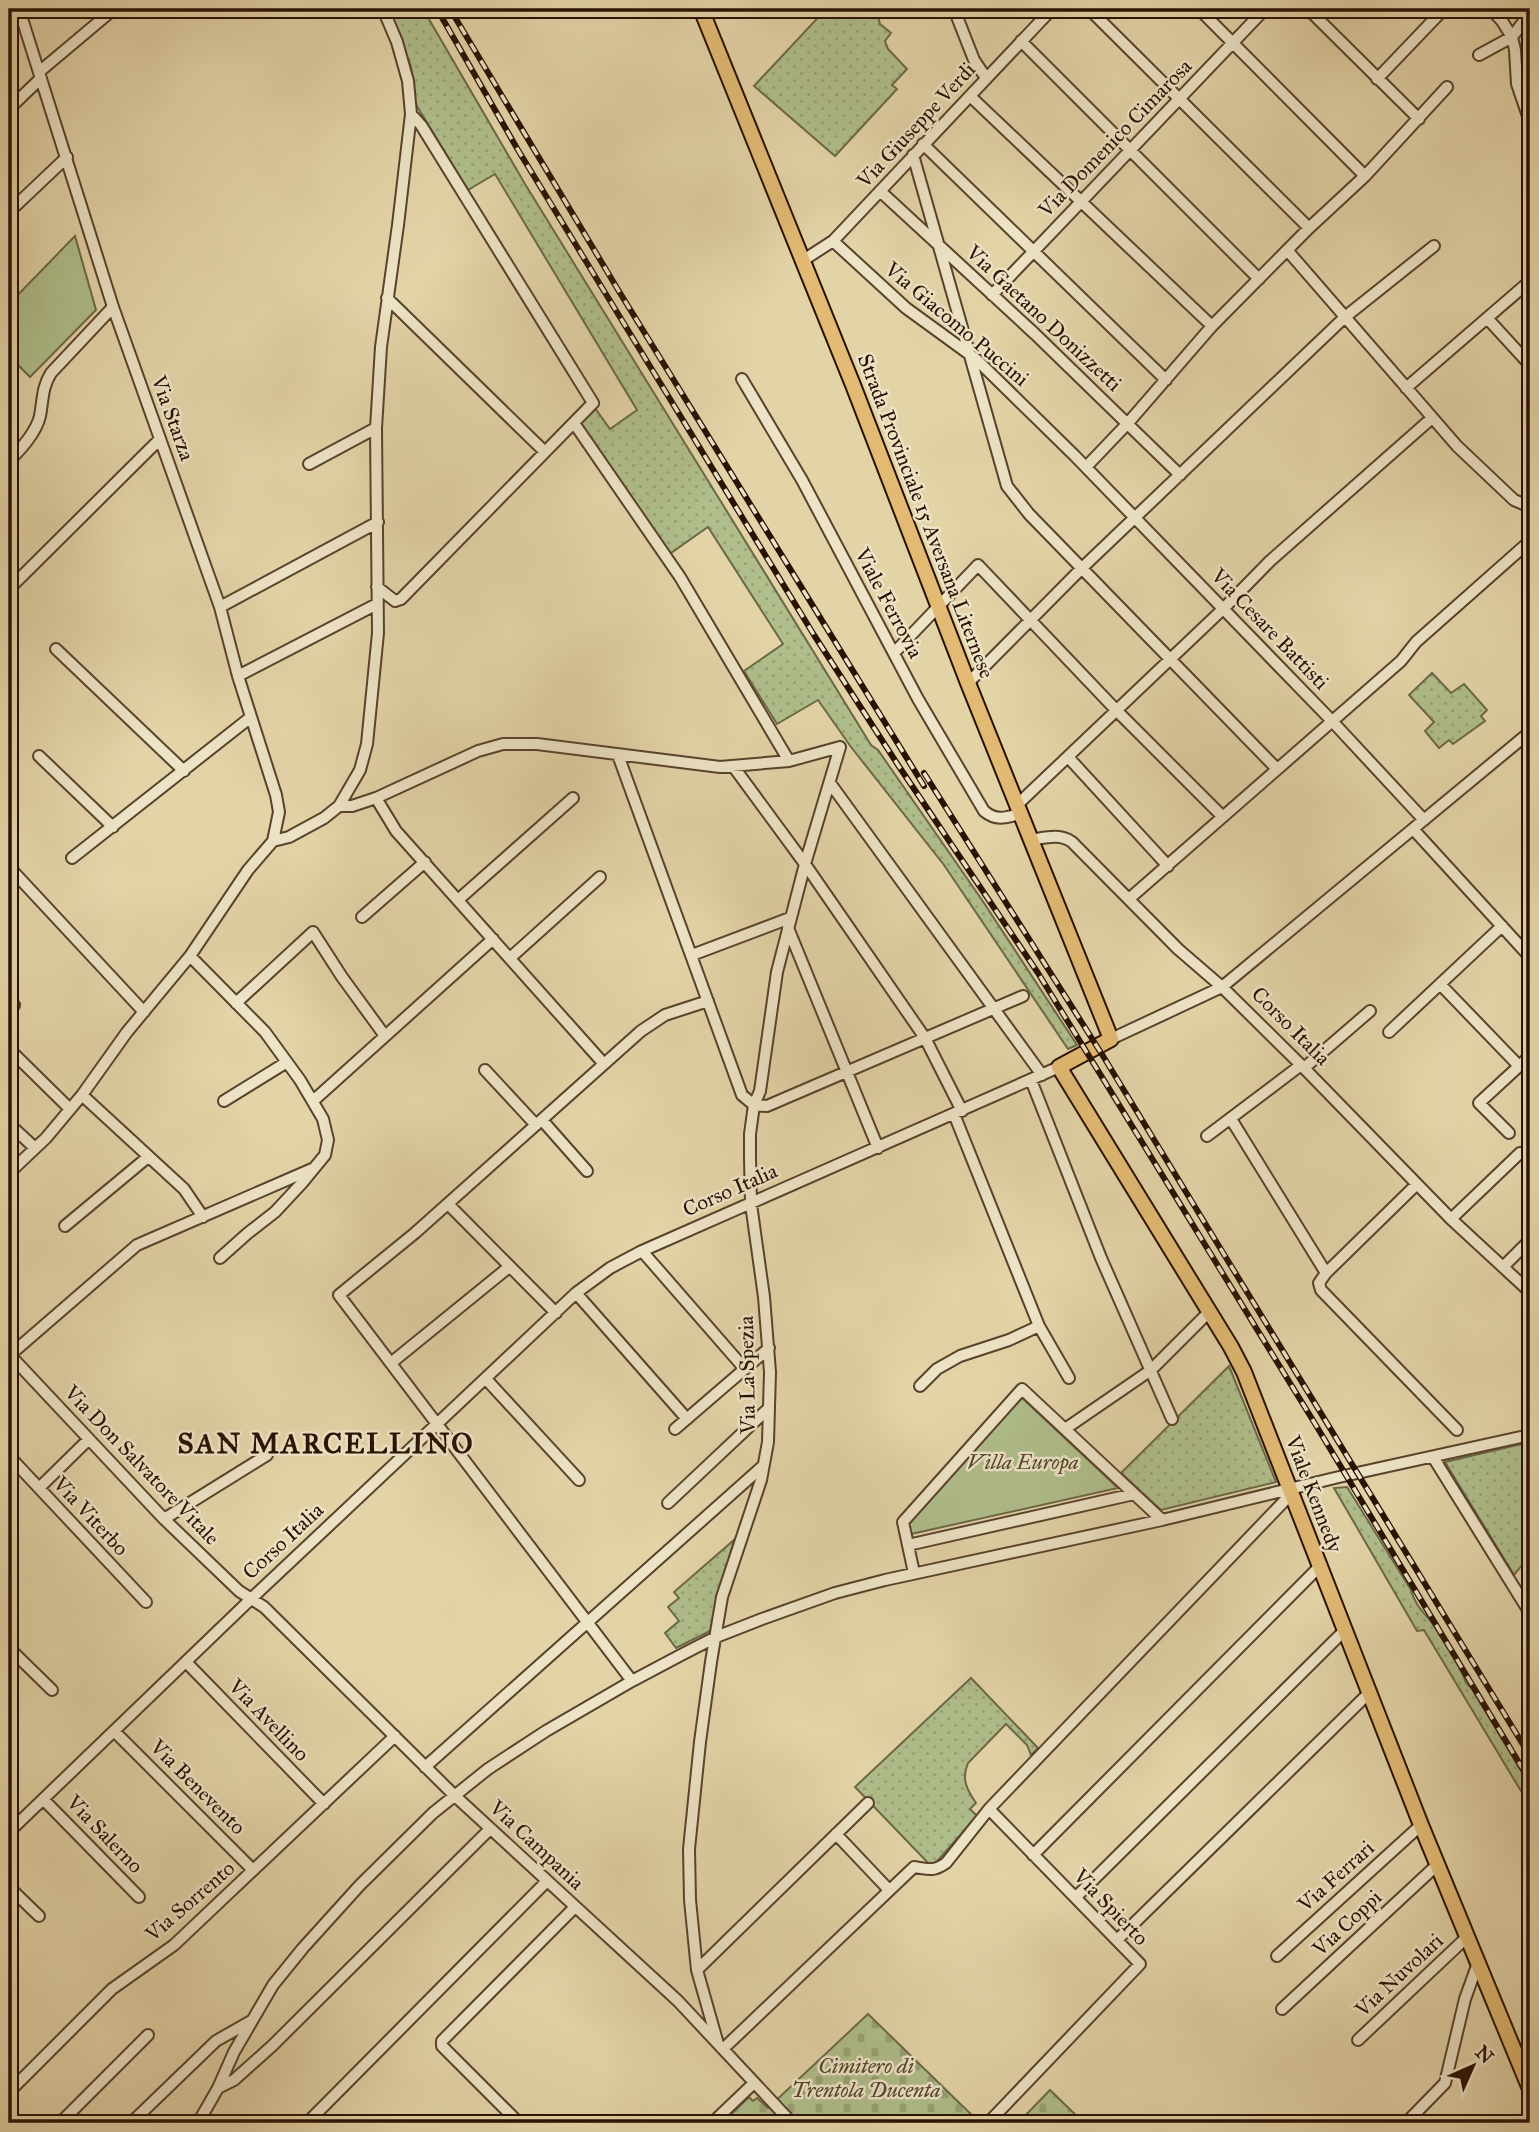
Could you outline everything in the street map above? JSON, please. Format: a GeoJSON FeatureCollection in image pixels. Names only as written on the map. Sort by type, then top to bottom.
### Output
{"type":"FeatureCollection","features":[{"type":"Feature","properties":{"kind":"main road","name":"Strada Provinciale 15 Aversana Liternese"},"geometry":{"type":"LineString","coordinates":[[701,9],[1111,1040]]}},
{"type":"Feature","properties":{"kind":"main road","name":"Corso Italia"},"geometry":{"type":"LineString","coordinates":[[1059,1067],[1111,1040]]}},
{"type":"Feature","properties":{"kind":"main road","name":"Viale Kennedy"},"geometry":{"type":"LineString","coordinates":[[1059,1067],[1244,1372],[1420,1825],[1530,2089]]}},
{"type":"Feature","properties":{"kind":"street","name":"Via Starza"},"geometry":{"type":"LineString","coordinates":[[19,9],[113,307],[220,607],[238,676],[276,795],[279,813],[273,841]]}},
{"type":"Feature","properties":{"kind":"street"},"geometry":{"type":"LineString","coordinates":[[9,109],[40,75],[114,9]]}},
{"type":"Feature","properties":{"kind":"street"},"geometry":{"type":"LineString","coordinates":[[9,1173],[82,1095],[190,956],[248,870],[273,841],[324,818],[339,806],[360,769],[368,744],[378,633],[376,428],[381,347],[411,114],[408,81],[397,42],[383,9]]}},
{"type":"Feature","properties":{"kind":"street"},"geometry":{"type":"LineString","coordinates":[[954,9],[974,60],[986,78]]}},
{"type":"Feature","properties":{"kind":"street","name":"Via Giuseppe Verdi"},"geometry":{"type":"LineString","coordinates":[[802,261],[833,241],[1052,9]]}},
{"type":"Feature","properties":{"kind":"street"},"geometry":{"type":"LineString","coordinates":[[1089,9],[1309,228]]}},
{"type":"Feature","properties":{"kind":"street"},"geometry":{"type":"LineString","coordinates":[[1199,9],[1365,176]]}},
{"type":"Feature","properties":{"kind":"street","name":"Via Domenico Cimarosa"},"geometry":{"type":"LineString","coordinates":[[992,295],[1265,9]]}},
{"type":"Feature","properties":{"kind":"street"},"geometry":{"type":"LineString","coordinates":[[1308,9],[1419,119]]}},
{"type":"Feature","properties":{"kind":"street"},"geometry":{"type":"LineString","coordinates":[[1377,79],[1444,9]]}},
{"type":"Feature","properties":{"kind":"street"},"geometry":{"type":"LineString","coordinates":[[1491,9],[1512,37],[1517,84],[1527,96],[1530,122]]}},
{"type":"Feature","properties":{"kind":"street"},"geometry":{"type":"LineString","coordinates":[[1479,55],[1512,37],[1530,13]]}},
{"type":"Feature","properties":{"kind":"street"},"geometry":{"type":"LineString","coordinates":[[1021,41],[1259,279]]}},
{"type":"Feature","properties":{"kind":"street"},"geometry":{"type":"LineString","coordinates":[[1086,467],[1212,326],[1365,176],[1447,87]]}},
{"type":"Feature","properties":{"kind":"street"},"geometry":{"type":"LineString","coordinates":[[970,96],[1212,326]]}},
{"type":"Feature","properties":{"kind":"street"},"geometry":{"type":"LineString","coordinates":[[377,587],[395,601],[401,599],[593,403],[421,125],[411,114]]}},
{"type":"Feature","properties":{"kind":"street"},"geometry":{"type":"LineString","coordinates":[[923,144],[1166,380]]}},
{"type":"Feature","properties":{"kind":"street"},"geometry":{"type":"LineString","coordinates":[[913,155],[1007,486],[1022,506],[1277,769]]}},
{"type":"Feature","properties":{"kind":"street"},"geometry":{"type":"LineString","coordinates":[[9,212],[66,157]]}},
{"type":"Feature","properties":{"kind":"street","name":"Via Gaetano Donizzetti"},"geometry":{"type":"LineString","coordinates":[[880,191],[1180,475]]}},
{"type":"Feature","properties":{"kind":"street","name":"Via Giacomo Puccini"},"geometry":{"type":"LineString","coordinates":[[833,241],[906,308],[968,352],[1086,467]]}},
{"type":"Feature","properties":{"kind":"street"},"geometry":{"type":"LineString","coordinates":[[968,683],[1082,568],[1346,317],[1434,246]]}},
{"type":"Feature","properties":{"kind":"street"},"geometry":{"type":"LineString","coordinates":[[1287,250],[1457,446],[1514,500],[1530,507]]}},
{"type":"Feature","properties":{"kind":"street"},"geometry":{"type":"LineString","coordinates":[[1406,388],[1530,281]]}},
{"type":"Feature","properties":{"kind":"street"},"geometry":{"type":"LineString","coordinates":[[387,298],[544,451]]}},
{"type":"Feature","properties":{"kind":"street"},"geometry":{"type":"LineString","coordinates":[[9,461],[22,448],[40,418],[44,384],[51,373],[113,307]]}},
{"type":"Feature","properties":{"kind":"street"},"geometry":{"type":"LineString","coordinates":[[1487,318],[1530,365]]}},
{"type":"Feature","properties":{"kind":"street","name":"Viale Ferrovia"},"geometry":{"type":"LineString","coordinates":[[742,379],[802,480],[918,699],[984,811],[991,817],[1003,819],[1018,810]]}},
{"type":"Feature","properties":{"kind":"street"},"geometry":{"type":"LineString","coordinates":[[1018,810],[1068,757],[1294,539],[1432,418]]}},
{"type":"Feature","properties":{"kind":"street"},"geometry":{"type":"LineString","coordinates":[[339,806],[352,806],[376,798],[478,751],[503,744],[537,744],[720,766],[789,761],[680,577],[573,423]]}},
{"type":"Feature","properties":{"kind":"street"},"geometry":{"type":"LineString","coordinates":[[309,464],[376,428]]}},
{"type":"Feature","properties":{"kind":"street"},"geometry":{"type":"LineString","coordinates":[[9,589],[160,439]]}},
{"type":"Feature","properties":{"kind":"street","name":"Via Cesare Battisti"},"geometry":{"type":"LineString","coordinates":[[1086,467],[1224,608],[1424,820]]}},
{"type":"Feature","properties":{"kind":"street"},"geometry":{"type":"LineString","coordinates":[[220,607],[378,522]]}},
{"type":"Feature","properties":{"kind":"street"},"geometry":{"type":"LineString","coordinates":[[1130,898],[1401,661],[1426,633],[1530,541]]}},
{"type":"Feature","properties":{"kind":"street"},"geometry":{"type":"LineString","coordinates":[[894,653],[978,565],[1116,711],[1222,816]]}},
{"type":"Feature","properties":{"kind":"street"},"geometry":{"type":"LineString","coordinates":[[238,676],[377,604]]}},
{"type":"Feature","properties":{"kind":"street"},"geometry":{"type":"LineString","coordinates":[[56,649],[184,771]]}},
{"type":"Feature","properties":{"kind":"street"},"geometry":{"type":"LineString","coordinates":[[72,858],[251,717]]}},
{"type":"Feature","properties":{"kind":"street"},"geometry":{"type":"LineString","coordinates":[[1030,840],[1065,837],[1130,898],[1178,949],[1222,987],[1530,732]]}},
{"type":"Feature","properties":{"kind":"street","name":"Via La Spezia"},"geometry":{"type":"LineString","coordinates":[[721,2046],[697,1970],[690,1900],[690,1849],[700,1742],[722,1597],[761,1480],[768,1442],[769,1348],[751,1204],[750,1134],[754,1105],[760,1091],[777,972],[805,864],[840,747],[789,761]]}},
{"type":"Feature","properties":{"kind":"street"},"geometry":{"type":"LineString","coordinates":[[618,755],[742,1095],[754,1105],[767,1106],[1023,996]]}},
{"type":"Feature","properties":{"kind":"street"},"geometry":{"type":"LineString","coordinates":[[39,756],[113,827]]}},
{"type":"Feature","properties":{"kind":"street"},"geometry":{"type":"LineString","coordinates":[[1068,757],[1168,866]]}},
{"type":"Feature","properties":{"kind":"street"},"geometry":{"type":"LineString","coordinates":[[733,766],[805,864],[925,1038],[958,1113],[1039,1326],[1069,1378]]}},
{"type":"Feature","properties":{"kind":"street"},"geometry":{"type":"LineString","coordinates":[[830,783],[994,1009],[1036,1078],[1101,1258],[1172,1419]]}},
{"type":"Feature","properties":{"kind":"street"},"geometry":{"type":"LineString","coordinates":[[376,798],[397,831],[604,1064]]}},
{"type":"Feature","properties":{"kind":"street"},"geometry":{"type":"LineString","coordinates":[[458,900],[573,798]]}},
{"type":"Feature","properties":{"kind":"street"},"geometry":{"type":"LineString","coordinates":[[1413,829],[1530,957]]}},
{"type":"Feature","properties":{"kind":"street"},"geometry":{"type":"LineString","coordinates":[[362,917],[425,862]]}},
{"type":"Feature","properties":{"kind":"street"},"geometry":{"type":"LineString","coordinates":[[9,867],[144,1012]]}},
{"type":"Feature","properties":{"kind":"street"},"geometry":{"type":"LineString","coordinates":[[510,958],[600,877]]}},
{"type":"Feature","properties":{"kind":"street"},"geometry":{"type":"LineString","coordinates":[[692,955],[789,923],[845,1072],[878,1148]]}},
{"type":"Feature","properties":{"kind":"street"},"geometry":{"type":"LineString","coordinates":[[1389,1032],[1502,926]]}},
{"type":"Feature","properties":{"kind":"street"},"geometry":{"type":"LineString","coordinates":[[236,1003],[313,932],[385,1036]]}},
{"type":"Feature","properties":{"kind":"street"},"geometry":{"type":"LineString","coordinates":[[313,1101],[493,939]]}},
{"type":"Feature","properties":{"kind":"street"},"geometry":{"type":"LineString","coordinates":[[190,956],[265,1032],[313,1101],[323,1119],[328,1140],[325,1155],[275,1212],[220,1258]]}},
{"type":"Feature","properties":{"kind":"street"},"geometry":{"type":"LineString","coordinates":[[1440,984],[1520,1066]]}},
{"type":"Feature","properties":{"kind":"street","name":"Corso Italia"},"geometry":{"type":"LineString","coordinates":[[1111,1040],[1222,987],[1451,1219],[1530,1292]]}},
{"type":"Feature","properties":{"kind":"street"},"geometry":{"type":"LineString","coordinates":[[9,999],[14,1004],[9,1013]]}},
{"type":"Feature","properties":{"kind":"street"},"geometry":{"type":"LineString","coordinates":[[632,1681],[339,1295],[448,1204],[641,1031],[665,1015],[708,1001]]}},
{"type":"Feature","properties":{"kind":"street"},"geometry":{"type":"LineString","coordinates":[[1207,1136],[1303,1067],[1370,1011]]}},
{"type":"Feature","properties":{"kind":"street"},"geometry":{"type":"LineString","coordinates":[[9,1049],[70,1109]]}},
{"type":"Feature","properties":{"kind":"street"},"geometry":{"type":"LineString","coordinates":[[1508,1133],[1479,1103],[1530,1056]]}},
{"type":"Feature","properties":{"kind":"street"},"geometry":{"type":"LineString","coordinates":[[224,1101],[287,1062]]}},
{"type":"Feature","properties":{"kind":"street","name":"Corso Italia"},"geometry":{"type":"LineString","coordinates":[[9,1832],[252,1598],[576,1293],[610,1268],[642,1251],[1059,1067]]}},
{"type":"Feature","properties":{"kind":"street"},"geometry":{"type":"LineString","coordinates":[[485,1070],[587,1171]]}},
{"type":"Feature","properties":{"kind":"street"},"geometry":{"type":"LineString","coordinates":[[82,1095],[184,1189],[203,1217]]}},
{"type":"Feature","properties":{"kind":"street"},"geometry":{"type":"LineString","coordinates":[[1231,1119],[1326,1273]]}},
{"type":"Feature","properties":{"kind":"street"},"geometry":{"type":"LineString","coordinates":[[9,1124],[34,1148]]}},
{"type":"Feature","properties":{"kind":"street"},"geometry":{"type":"LineString","coordinates":[[1451,1219],[1520,1153]]}},
{"type":"Feature","properties":{"kind":"street"},"geometry":{"type":"LineString","coordinates":[[65,1226],[148,1157]]}},
{"type":"Feature","properties":{"kind":"street"},"geometry":{"type":"LineString","coordinates":[[11,1359],[137,1245],[314,1168]]}},
{"type":"Feature","properties":{"kind":"street"},"geometry":{"type":"LineString","coordinates":[[1417,1184],[1319,1283],[1321,1290],[1457,1430]]}},
{"type":"Feature","properties":{"kind":"street"},"geometry":{"type":"LineString","coordinates":[[448,1204],[556,1312]]}},
{"type":"Feature","properties":{"kind":"street"},"geometry":{"type":"LineString","coordinates":[[1503,1266],[1530,1240]]}},
{"type":"Feature","properties":{"kind":"street"},"geometry":{"type":"LineString","coordinates":[[642,1251],[744,1368]]}},
{"type":"Feature","properties":{"kind":"street"},"geometry":{"type":"LineString","coordinates":[[391,1363],[509,1267]]}},
{"type":"Feature","properties":{"kind":"street"},"geometry":{"type":"LineString","coordinates":[[576,1293],[687,1419]]}},
{"type":"Feature","properties":{"kind":"street"},"geometry":{"type":"LineString","coordinates":[[1065,1429],[1151,1370],[1209,1312]]}},
{"type":"Feature","properties":{"kind":"street"},"geometry":{"type":"LineString","coordinates":[[920,1386],[937,1369],[960,1356],[1009,1340],[1039,1326]]}},
{"type":"Feature","properties":{"kind":"street"},"geometry":{"type":"LineString","coordinates":[[675,1429],[769,1348]]}},
{"type":"Feature","properties":{"kind":"street","name":"Via Don Salvatore Vitale"},"geometry":{"type":"LineString","coordinates":[[11,1359],[164,1518],[239,1591],[252,1598]]}},
{"type":"Feature","properties":{"kind":"street"},"geometry":{"type":"LineString","coordinates":[[486,1379],[579,1480]]}},
{"type":"Feature","properties":{"kind":"street"},"geometry":{"type":"LineString","coordinates":[[914,1573],[903,1522],[1022,1389],[1162,1520]]}},
{"type":"Feature","properties":{"kind":"street"},"geometry":{"type":"LineString","coordinates":[[668,1503],[769,1408]]}},
{"type":"Feature","properties":{"kind":"street"},"geometry":{"type":"LineString","coordinates":[[198,2123],[218,2088],[233,2052],[273,1986],[360,1885],[454,1795],[546,1731],[632,1681],[716,1637],[835,1593],[914,1573],[1162,1520],[1530,1435]]}},
{"type":"Feature","properties":{"kind":"street"},"geometry":{"type":"LineString","coordinates":[[39,1488],[89,1439]]}},
{"type":"Feature","properties":{"kind":"street"},"geometry":{"type":"LineString","coordinates":[[164,1518],[267,1455]]}},
{"type":"Feature","properties":{"kind":"street","name":"Via Viterbo"},"geometry":{"type":"LineString","coordinates":[[9,1456],[146,1602]]}},
{"type":"Feature","properties":{"kind":"street"},"geometry":{"type":"LineString","coordinates":[[1433,1457],[1530,1613]]}},
{"type":"Feature","properties":{"kind":"street"},"geometry":{"type":"LineString","coordinates":[[425,1767],[763,1466]]}},
{"type":"Feature","properties":{"kind":"street"},"geometry":{"type":"LineString","coordinates":[[721,2046],[914,1867],[930,1871],[946,1863],[989,1809],[1290,1491]]}},
{"type":"Feature","properties":{"kind":"street"},"geometry":{"type":"LineString","coordinates":[[908,1545],[1134,1494]]}},
{"type":"Feature","properties":{"kind":"street"},"geometry":{"type":"LineString","coordinates":[[1033,1855],[1320,1567]]}},
{"type":"Feature","properties":{"kind":"street","name":"Via Campania"},"geometry":{"type":"LineString","coordinates":[[252,1598],[454,1795],[659,1983],[792,2123]]}},
{"type":"Feature","properties":{"kind":"street"},"geometry":{"type":"LineString","coordinates":[[1076,1897],[1345,1630]]}},
{"type":"Feature","properties":{"kind":"street"},"geometry":{"type":"LineString","coordinates":[[9,1648],[52,1690]]}},
{"type":"Feature","properties":{"kind":"street","name":"Via Avellino"},"geometry":{"type":"LineString","coordinates":[[186,1662],[324,1804]]}},
{"type":"Feature","properties":{"kind":"street"},"geometry":{"type":"LineString","coordinates":[[1117,1940],[1369,1693]]}},
{"type":"Feature","properties":{"kind":"street","name":"Via Benevento"},"geometry":{"type":"LineString","coordinates":[[115,1732],[253,1870]]}},
{"type":"Feature","properties":{"kind":"street","name":"Via Sorrento"},"geometry":{"type":"LineString","coordinates":[[9,2092],[112,1989],[174,1945],[395,1736]]}},
{"type":"Feature","properties":{"kind":"street","name":"Via Salerno"},"geometry":{"type":"LineString","coordinates":[[43,1799],[139,1897]]}},
{"type":"Feature","properties":{"kind":"street"},"geometry":{"type":"LineString","coordinates":[[697,1970],[868,1803]]}},
{"type":"Feature","properties":{"kind":"street","name":"Via Spierto"},"geometry":{"type":"LineString","coordinates":[[988,2123],[1140,1964],[989,1809]]}},
{"type":"Feature","properties":{"kind":"street","name":"Via Ferrari"},"geometry":{"type":"LineString","coordinates":[[1277,1956],[1420,1825]]}},
{"type":"Feature","properties":{"kind":"street"},"geometry":{"type":"LineString","coordinates":[[218,2088],[234,2080],[272,2046],[490,1829]]}},
{"type":"Feature","properties":{"kind":"street"},"geometry":{"type":"LineString","coordinates":[[836,1834],[889,1890]]}},
{"type":"Feature","properties":{"kind":"street","name":"Via Coppi"},"geometry":{"type":"LineString","coordinates":[[1282,2009],[1437,1865]]}},
{"type":"Feature","properties":{"kind":"street"},"geometry":{"type":"LineString","coordinates":[[307,2123],[547,1881]]}},
{"type":"Feature","properties":{"kind":"street"},"geometry":{"type":"LineString","coordinates":[[9,1887],[39,1916]]}},
{"type":"Feature","properties":{"kind":"street"},"geometry":{"type":"LineString","coordinates":[[518,2122],[442,2046],[442,2041],[575,1907]]}},
{"type":"Feature","properties":{"kind":"street","name":"Via Nuvolari"},"geometry":{"type":"LineString","coordinates":[[1358,2040],[1466,1938]]}},
{"type":"Feature","properties":{"kind":"street"},"geometry":{"type":"LineString","coordinates":[[1406,2123],[1446,2083],[1465,1999],[1478,1963]]}},
{"type":"Feature","properties":{"kind":"street"},"geometry":{"type":"LineString","coordinates":[[696,2020],[707,2004]]}},
{"type":"Feature","properties":{"kind":"street"},"geometry":{"type":"LineString","coordinates":[[131,2123],[216,2041],[252,2021]]}},
{"type":"Feature","properties":{"kind":"street"},"geometry":{"type":"LineString","coordinates":[[60,2123],[148,2035]]}},
{"type":"Feature","properties":{"kind":"street"},"geometry":{"type":"LineString","coordinates":[[712,2123],[754,2083]]}},
{"type":"Feature","properties":{"kind":"green space"},"geometry":{"type":"Polygon","coordinates":[[[388,9],[423,9],[525,184],[871,745],[878,750],[982,900],[1077,1045],[1068,1049],[944,865],[851,747],[818,700],[777,724],[744,671],[783,644],[708,527],[668,555],[579,425],[595,408],[610,429],[637,410],[495,174],[468,190],[415,103],[411,67],[388,9]]]}},
{"type":"Feature","properties":{"kind":"green space"},"geometry":{"type":"Polygon","coordinates":[[[826,9],[876,9],[880,24],[891,33],[885,41],[888,49],[907,69],[892,85],[897,89],[835,156],[754,86],[826,9]]]}},
{"type":"Feature","properties":{"kind":"green space"},"geometry":{"type":"Polygon","coordinates":[[[75,236],[96,310],[30,377],[9,356],[9,304],[75,236]]]}},
{"type":"Feature","properties":{"kind":"green space"},"geometry":{"type":"Polygon","coordinates":[[[1432,673],[1451,693],[1464,684],[1487,710],[1481,716],[1485,721],[1453,744],[1449,740],[1439,748],[1425,731],[1434,722],[1409,695],[1432,673]]]}},
{"type":"Feature","properties":{"kind":"green space"},"geometry":{"type":"Polygon","coordinates":[[[1229,1366],[1276,1482],[1161,1510],[1121,1473],[1229,1366]]]}},
{"type":"Feature","properties":{"kind":"green space","name":"Villa Europa"},"geometry":{"type":"Polygon","coordinates":[[[1020,1396],[1118,1488],[911,1534],[908,1522],[1020,1396]]]}},
{"type":"Feature","properties":{"kind":"green space"},"geometry":{"type":"Polygon","coordinates":[[[1530,1442],[1530,1555],[1514,1575],[1445,1462],[1530,1442]]]}},
{"type":"Feature","properties":{"kind":"green space"},"geometry":{"type":"Polygon","coordinates":[[[1347,1487],[1417,1604],[1446,1644],[1466,1683],[1530,1786],[1530,1806],[1424,1630],[1417,1631],[1334,1488],[1347,1487]]]}},
{"type":"Feature","properties":{"kind":"green space"},"geometry":{"type":"Polygon","coordinates":[[[734,1540],[710,1631],[676,1648],[665,1633],[679,1621],[668,1607],[679,1598],[674,1592],[734,1540]]]}},
{"type":"Feature","properties":{"kind":"green space"},"geometry":{"type":"Polygon","coordinates":[[[971,1678],[1038,1748],[1031,1755],[1027,1745],[1006,1724],[968,1763],[966,1784],[976,1803],[970,1809],[977,1816],[932,1867],[855,1787],[971,1678]]]}},
{"type":"Feature","properties":{"kind":"green space","name":"Cimitero di Trentola Ducenta"},"geometry":{"type":"Polygon","coordinates":[[[868,2014],[980,2123],[722,2123],[749,2097],[753,2101],[757,2098],[768,2108],[868,2014]]]}},
{"type":"Feature","properties":{"kind":"green space"},"geometry":{"type":"Polygon","coordinates":[[[1050,2090],[1084,2123],[1018,2123],[1050,2090]]]}},
{"type":"Feature","properties":{"kind":"railway"},"geometry":{"type":"LineString","coordinates":[[437,9],[518,150],[814,635],[1038,973],[1314,1422],[1530,1781]]}},
{"type":"Feature","properties":{"kind":"railway"},"geometry":{"type":"LineString","coordinates":[[450,9],[620,293],[924,786]]}},
{"type":"Feature","properties":{"kind":"railway"},"geometry":{"type":"LineString","coordinates":[[924,773],[1103,1056],[1530,1756]]}},
{"type":"Feature","properties":{"kind":"district","name":"SAN MARCELLINO"},"geometry":{"type":"Point","coordinates":[326,1443]}}]}
